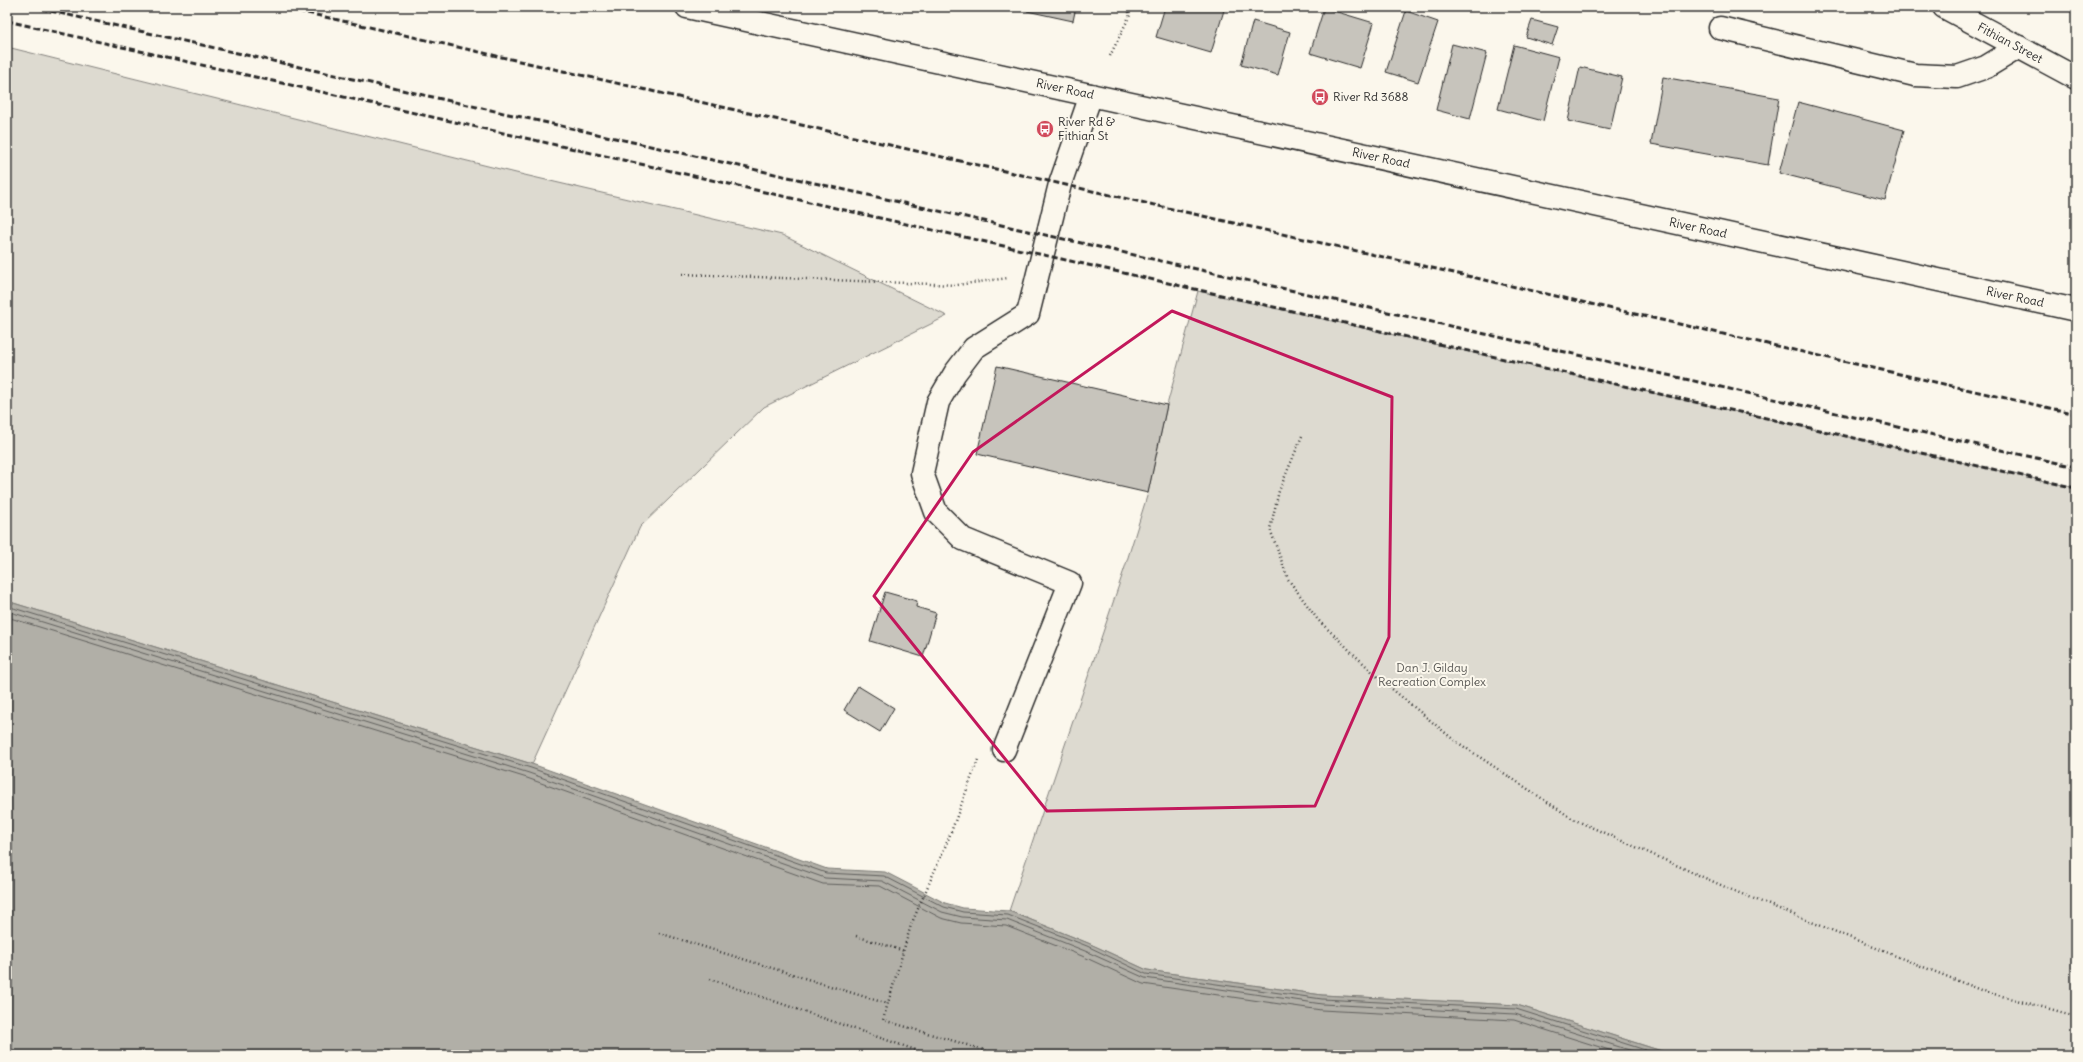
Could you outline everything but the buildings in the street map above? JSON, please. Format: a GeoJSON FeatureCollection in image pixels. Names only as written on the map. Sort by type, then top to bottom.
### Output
{"type":"FeatureCollection","features":[{"type":"Feature","properties":{"kind":"main road","name":"River Road"},"geometry":{"type":"LineString","coordinates":[[687,7],[737,12],[1091,95],[2076,310]]}},
{"type":"Feature","properties":{"kind":"main road","name":"Fithian Street"},"geometry":{"type":"LineString","coordinates":[[1944,7],[2076,78]]}},
{"type":"Feature","properties":{"kind":"main road"},"geometry":{"type":"LineString","coordinates":[[1720,28],[1915,75],[1956,77],[1986,67],[2019,47]]}},
{"type":"Feature","properties":{"kind":"main road"},"geometry":{"type":"LineString","coordinates":[[1004,750],[1070,583],[963,539],[936,512],[922,473],[938,402],[955,373],[974,348],[1028,314],[1044,256],[1060,184],[1091,95]]}},
{"type":"Feature","properties":{"kind":"path"},"geometry":{"type":"LineString","coordinates":[[1110,56],[1130,15],[1127,7]]}},
{"type":"Feature","properties":{"kind":"path"},"geometry":{"type":"LineString","coordinates":[[682,274],[957,285],[1011,277],[1044,256]]}},
{"type":"Feature","properties":{"kind":"path"},"geometry":{"type":"LineString","coordinates":[[1302,436],[1279,491],[1270,529],[1288,579],[1318,620],[1380,679],[1454,740],[1573,819],[1732,890],[1984,991],[2076,1016]]}},
{"type":"Feature","properties":{"kind":"path"},"geometry":{"type":"LineString","coordinates":[[979,759],[948,840],[912,926],[883,1020],[1001,1055]]}},
{"type":"Feature","properties":{"kind":"path"},"geometry":{"type":"LineString","coordinates":[[659,933],[888,1004]]}},
{"type":"Feature","properties":{"kind":"path"},"geometry":{"type":"LineString","coordinates":[[856,936],[904,950]]}},
{"type":"Feature","properties":{"kind":"path"},"geometry":{"type":"LineString","coordinates":[[710,979],[930,1055]]}},
{"type":"Feature","properties":{"kind":"highlighted area"},"geometry":{"type":"Polygon","coordinates":[[[1172,311],[1392,397],[1389,637],[1315,806],[1047,811],[874,596],[973,452],[1172,311]]]}},
{"type":"Feature","properties":{"kind":"green space"},"geometry":{"type":"Polygon","coordinates":[[[7,47],[516,173],[782,235],[947,316],[764,407],[640,527],[532,764],[7,601],[7,47]]]}},
{"type":"Feature","properties":{"kind":"green space","name":"Dan J. Gilday Recreation Complex"},"geometry":{"type":"Polygon","coordinates":[[[1198,291],[2076,488],[2076,1055],[1674,1055],[1517,1005],[1322,995],[1147,970],[1088,943],[1009,911],[1125,567],[1148,493],[1167,405],[1198,291]]]}},
{"type":"Feature","properties":{"kind":"water"},"geometry":{"type":"Polygon","coordinates":[[[7,601],[532,764],[827,869],[885,872],[945,903],[963,908],[1009,911],[1088,943],[1147,970],[1322,995],[1517,1005],[1674,1055],[7,1055],[7,601]]]}},
{"type":"Feature","properties":{"kind":"railway"},"geometry":{"type":"LineString","coordinates":[[33,7],[2076,467]]}},
{"type":"Feature","properties":{"kind":"railway"},"geometry":{"type":"LineString","coordinates":[[281,7],[2076,414]]}},
{"type":"Feature","properties":{"kind":"railway"},"geometry":{"type":"LineString","coordinates":[[7,21],[2076,488]]}},
{"type":"Feature","properties":{"kind":"place","name":"River Rd 3688"},"geometry":{"type":"Point","coordinates":[1320,97]}},
{"type":"Feature","properties":{"kind":"place","name":"River Rd & Fithian St"},"geometry":{"type":"Point","coordinates":[1045,129]}}]}
